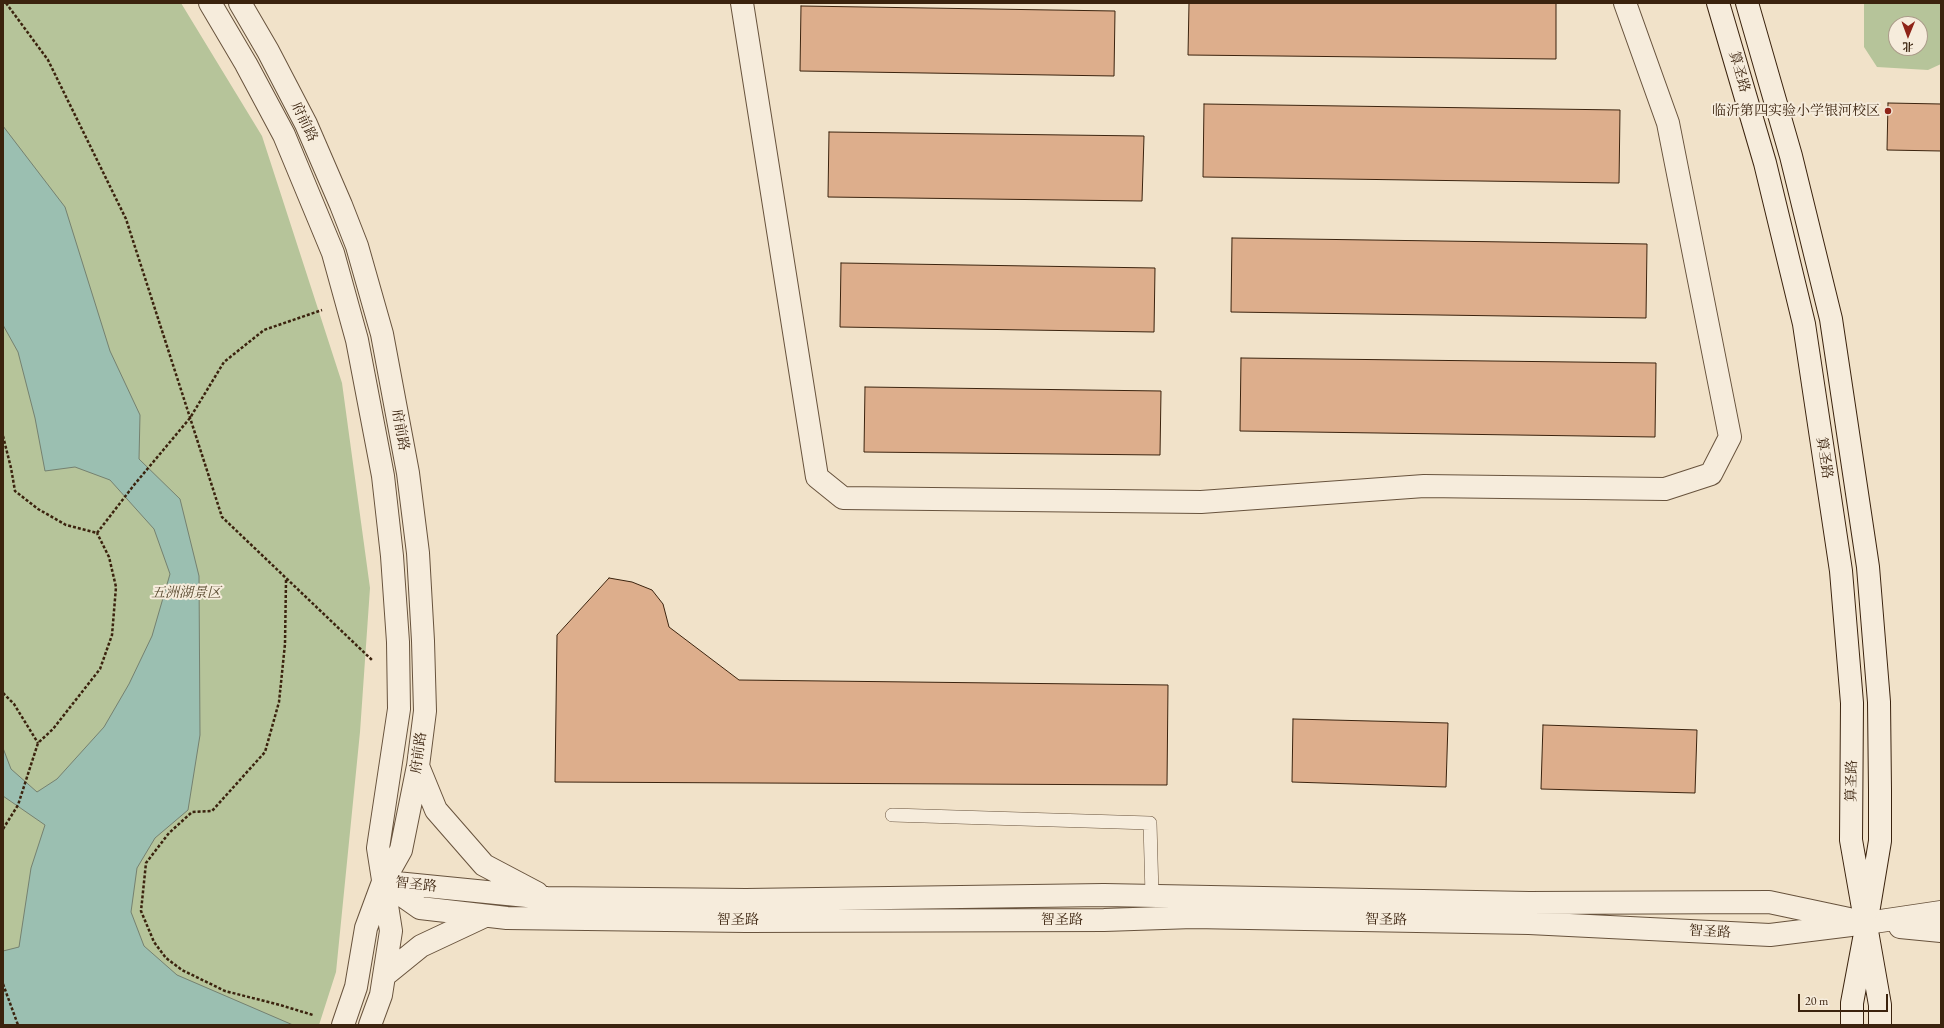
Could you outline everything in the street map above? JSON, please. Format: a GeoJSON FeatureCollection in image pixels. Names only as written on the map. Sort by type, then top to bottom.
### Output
{"type":"FeatureCollection","features":[{"type":"Feature","properties":{"kind":"street","name":"府前路"},"geometry":{"type":"LineString","coordinates":[[210,3],[246,64],[284,135],[333,253],[357,340],[383,476],[392,556],[398,642],[399,710],[378,848],[391,931],[382,985],[370,1025]]}},
{"type":"Feature","properties":{"kind":"street","name":"府前路"},"geometry":{"type":"LineString","coordinates":[[240,3],[268,51],[306,124],[341,204],[357,246],[382,334],[408,473],[418,553],[425,711],[418,766],[400,850],[383,882],[366,928],[356,987],[343,1025]]}},
{"type":"Feature","properties":{"kind":"street"},"geometry":{"type":"LineString","coordinates":[[742,3],[817,477],[843,498],[1201,502],[1424,486],[1665,489],[1711,474],[1730,437],[1668,123],[1625,3]]}},
{"type":"Feature","properties":{"kind":"street","name":"算圣路"},"geometry":{"type":"LineString","coordinates":[[1718,3],[1765,163],[1804,324],[1841,571],[1852,703],[1853,781],[1851,840],[1867,923],[1880,1005],[1880,1025]]}},
{"type":"Feature","properties":{"kind":"street","name":"算圣路"},"geometry":{"type":"LineString","coordinates":[[1747,3],[1791,156],[1831,319],[1868,567],[1879,702],[1880,841],[1852,1003],[1852,1025]]}},
{"type":"Feature","properties":{"kind":"street"},"geometry":{"type":"LineString","coordinates":[[418,766],[436,810],[484,865],[547,898]]}},
{"type":"Feature","properties":{"kind":"street","name":"智圣路"},"geometry":{"type":"LineString","coordinates":[[383,882],[420,908],[507,918],[746,921],[1104,920],[1193,916],[1529,923],[1770,935],[1941,912]]}},
{"type":"Feature","properties":{"kind":"street","name":"智圣路"},"geometry":{"type":"LineString","coordinates":[[383,882],[547,898],[746,900],[1152,895],[1529,903],[1769,902],[1867,923],[1941,931]]}},
{"type":"Feature","properties":{"kind":"street"},"geometry":{"type":"LineString","coordinates":[[382,985],[421,946],[485,916]]}},
{"type":"Feature","properties":{"kind":"lane"},"geometry":{"type":"LineString","coordinates":[[892,815],[1150,823],[1152,895]]}},
{"type":"Feature","properties":{"kind":"path"},"geometry":{"type":"LineString","coordinates":[[6,3],[48,60],[126,219],[222,517],[399,688]]}},
{"type":"Feature","properties":{"kind":"path"},"geometry":{"type":"LineString","coordinates":[[98,533],[134,485],[190,418],[224,362],[264,330],[347,302]]}},
{"type":"Feature","properties":{"kind":"path"},"geometry":{"type":"LineString","coordinates":[[3,436],[12,468],[15,491],[38,509],[66,525],[98,533]]}},
{"type":"Feature","properties":{"kind":"path"},"geometry":{"type":"LineString","coordinates":[[3,829],[18,805],[38,742],[53,729],[100,669],[112,635],[116,586],[108,557],[98,533]]}},
{"type":"Feature","properties":{"kind":"path"},"geometry":{"type":"LineString","coordinates":[[286,579],[285,644],[280,695],[265,752],[212,811],[192,812],[169,833],[146,863],[141,911],[154,942],[166,958],[182,970],[225,991],[313,1015]]}},
{"type":"Feature","properties":{"kind":"path"},"geometry":{"type":"LineString","coordinates":[[3,693],[14,704],[38,742]]}},
{"type":"Feature","properties":{"kind":"path"},"geometry":{"type":"LineString","coordinates":[[3,984],[18,1025]]}},
{"type":"Feature","properties":{"kind":"green space","name":"五洲湖景区"},"geometry":{"type":"Polygon","coordinates":[[[3,3],[181,3],[262,136],[342,383],[370,588],[360,732],[336,972],[319,1025],[3,1025],[3,3]]]}},
{"type":"Feature","properties":{"kind":"green space"},"geometry":{"type":"Polygon","coordinates":[[[1864,3],[1941,3],[1941,64],[1928,70],[1877,67],[1864,47],[1864,3]]]}},
{"type":"Feature","properties":{"kind":"shaded area"},"geometry":{"type":"Polygon","coordinates":[[[3,126],[65,207],[110,351],[140,415],[139,459],[180,499],[199,576],[200,735],[188,810],[155,838],[137,868],[131,912],[144,946],[177,975],[293,1025],[3,1025],[3,951],[19,947],[31,868],[45,825],[3,796],[3,748],[11,769],[37,792],[57,779],[104,727],[129,684],[152,636],[170,574],[154,529],[110,480],[75,467],[45,471],[35,418],[18,352],[3,325],[3,126]]]}},
{"type":"Feature","properties":{"kind":"building"},"geometry":{"type":"Polygon","coordinates":[[[1189,3],[1556,3],[1556,59],[1188,55],[1189,3]]]}},
{"type":"Feature","properties":{"kind":"building"},"geometry":{"type":"Polygon","coordinates":[[[801,6],[1115,11],[1114,76],[800,71],[801,6]]]}},
{"type":"Feature","properties":{"kind":"building"},"geometry":{"type":"Polygon","coordinates":[[[1888,103],[1941,104],[1941,151],[1887,150],[1888,103]]]}},
{"type":"Feature","properties":{"kind":"building"},"geometry":{"type":"Polygon","coordinates":[[[1204,104],[1620,110],[1619,183],[1203,177],[1204,104]]]}},
{"type":"Feature","properties":{"kind":"building"},"geometry":{"type":"Polygon","coordinates":[[[829,132],[1144,136],[1142,201],[828,197],[829,132]]]}},
{"type":"Feature","properties":{"kind":"building"},"geometry":{"type":"Polygon","coordinates":[[[1232,238],[1647,244],[1646,318],[1231,312],[1232,238]]]}},
{"type":"Feature","properties":{"kind":"building"},"geometry":{"type":"Polygon","coordinates":[[[841,263],[1155,268],[1154,332],[840,327],[841,263]]]}},
{"type":"Feature","properties":{"kind":"building"},"geometry":{"type":"Polygon","coordinates":[[[1241,358],[1656,363],[1655,437],[1240,431],[1241,358]]]}},
{"type":"Feature","properties":{"kind":"building"},"geometry":{"type":"Polygon","coordinates":[[[865,387],[1161,391],[1160,455],[864,452],[865,387]]]}},
{"type":"Feature","properties":{"kind":"building"},"geometry":{"type":"Polygon","coordinates":[[[609,578],[632,582],[652,590],[663,604],[669,627],[739,680],[1168,685],[1167,785],[555,782],[557,635],[609,578]]]}},
{"type":"Feature","properties":{"kind":"building"},"geometry":{"type":"Polygon","coordinates":[[[1293,719],[1448,723],[1446,787],[1292,782],[1293,719]]]}},
{"type":"Feature","properties":{"kind":"building"},"geometry":{"type":"Polygon","coordinates":[[[1543,725],[1697,730],[1695,793],[1541,789],[1543,725]]]}},
{"type":"Feature","properties":{"kind":"place","name":"临沂第四实验小学银河校区"},"geometry":{"type":"Point","coordinates":[1888,111]}}]}
